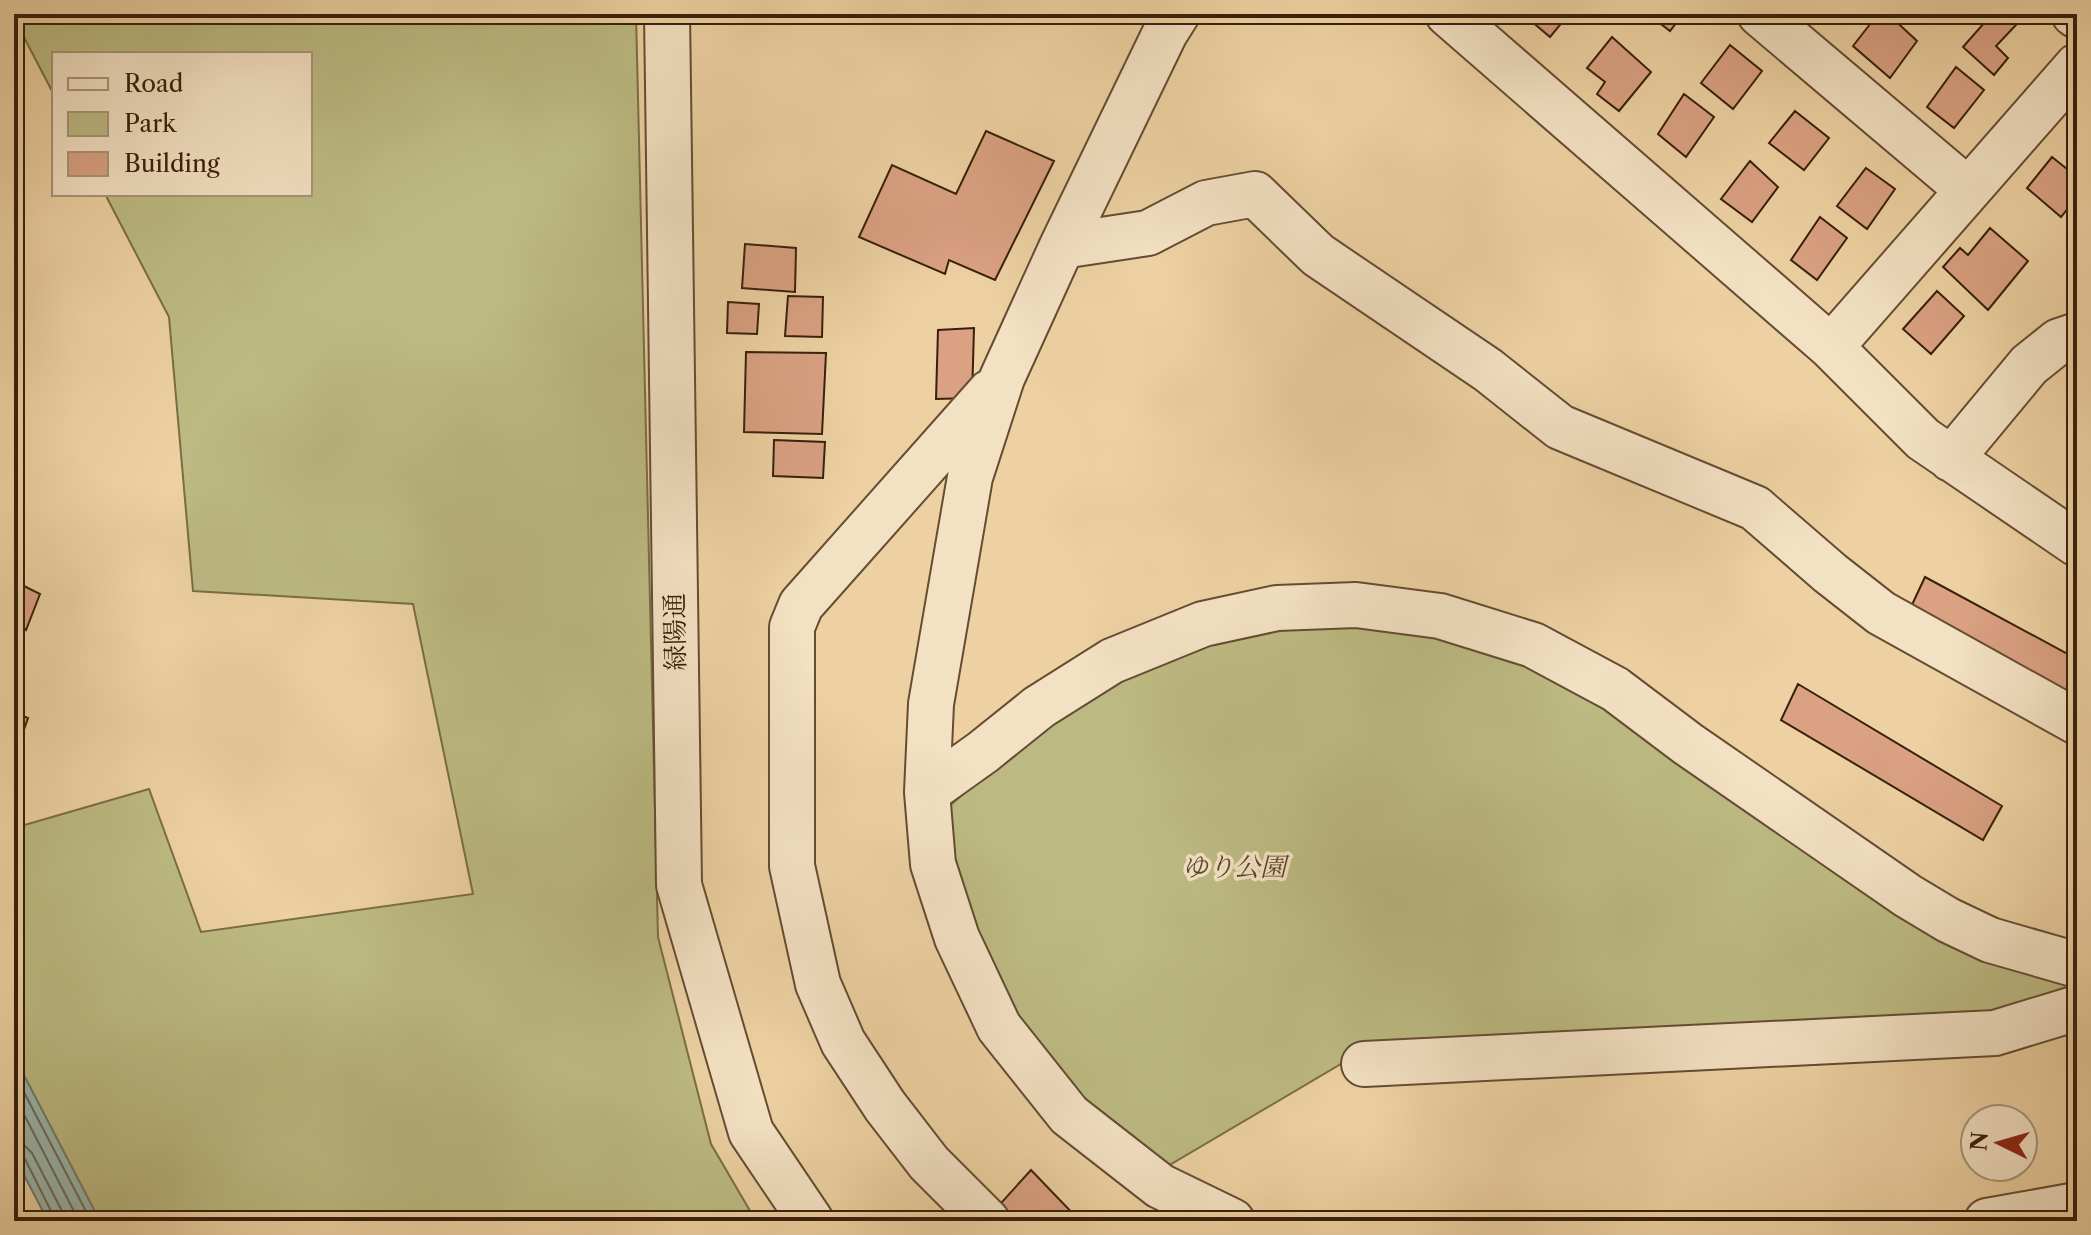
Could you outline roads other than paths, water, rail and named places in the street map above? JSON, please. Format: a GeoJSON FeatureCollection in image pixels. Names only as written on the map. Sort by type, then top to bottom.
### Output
{"type":"FeatureCollection","features":[{"type":"Feature","properties":{"kind":"street","name":"緑陽通"},"geometry":{"type":"LineString","coordinates":[[667,14],[679,885],[751,1132],[811,1221]]}},
{"type":"Feature","properties":{"kind":"street"},"geometry":{"type":"LineString","coordinates":[[1177,14],[1062,246],[1002,378],[970,477],[931,704],[927,792],[933,864],[957,938],[999,1027],[1069,1115],[1160,1186],[1194,1221]]}},
{"type":"Feature","properties":{"kind":"street"},"geometry":{"type":"LineString","coordinates":[[1448,14],[1831,347],[1923,439],[2077,544]]}},
{"type":"Feature","properties":{"kind":"street"},"geometry":{"type":"LineString","coordinates":[[1760,14],[1968,190]]}},
{"type":"Feature","properties":{"kind":"street"},"geometry":{"type":"LineString","coordinates":[[1831,347],[2077,66]]}},
{"type":"Feature","properties":{"kind":"street"},"geometry":{"type":"LineString","coordinates":[[1062,246],[1148,233],[1206,203],[1255,194],[1318,255],[1488,370],[1560,427],[1755,508],[1881,613],[2077,722]]}},
{"type":"Feature","properties":{"kind":"street"},"geometry":{"type":"LineString","coordinates":[[1951,459],[2029,365],[2059,341],[2077,335]]}},
{"type":"Feature","properties":{"kind":"street"},"geometry":{"type":"LineString","coordinates":[[987,1221],[929,1163],[885,1106],[843,1042],[818,984],[792,866],[792,627],[801,605],[1002,378]]}},
{"type":"Feature","properties":{"kind":"street"},"geometry":{"type":"LineString","coordinates":[[927,792],[1039,707],[1112,661],[1203,624],[1293,607],[1356,605],[1440,616],[1533,645],[1615,689],[1688,744],[1908,896],[1948,920],[1990,940],[2077,965]]}},
{"type":"Feature","properties":{"kind":"street"},"geometry":{"type":"LineString","coordinates":[[1364,1064],[1995,1033],[2077,1008]]}},
{"type":"Feature","properties":{"kind":"street"},"geometry":{"type":"LineString","coordinates":[[1160,1186],[1232,1221]]}},
{"type":"Feature","properties":{"kind":"street"},"geometry":{"type":"LineString","coordinates":[[1987,1221],[2077,1205]]}},
{"type":"Feature","properties":{"kind":"water"},"geometry":{"type":"Polygon","coordinates":[[[14,1056],[100,1221],[48,1221],[14,1156],[14,1056]]]}},
{"type":"Feature","properties":{"kind":"park label","name":"ゆり公園"},"geometry":{"type":"Point","coordinates":[1234,867]}}]}
